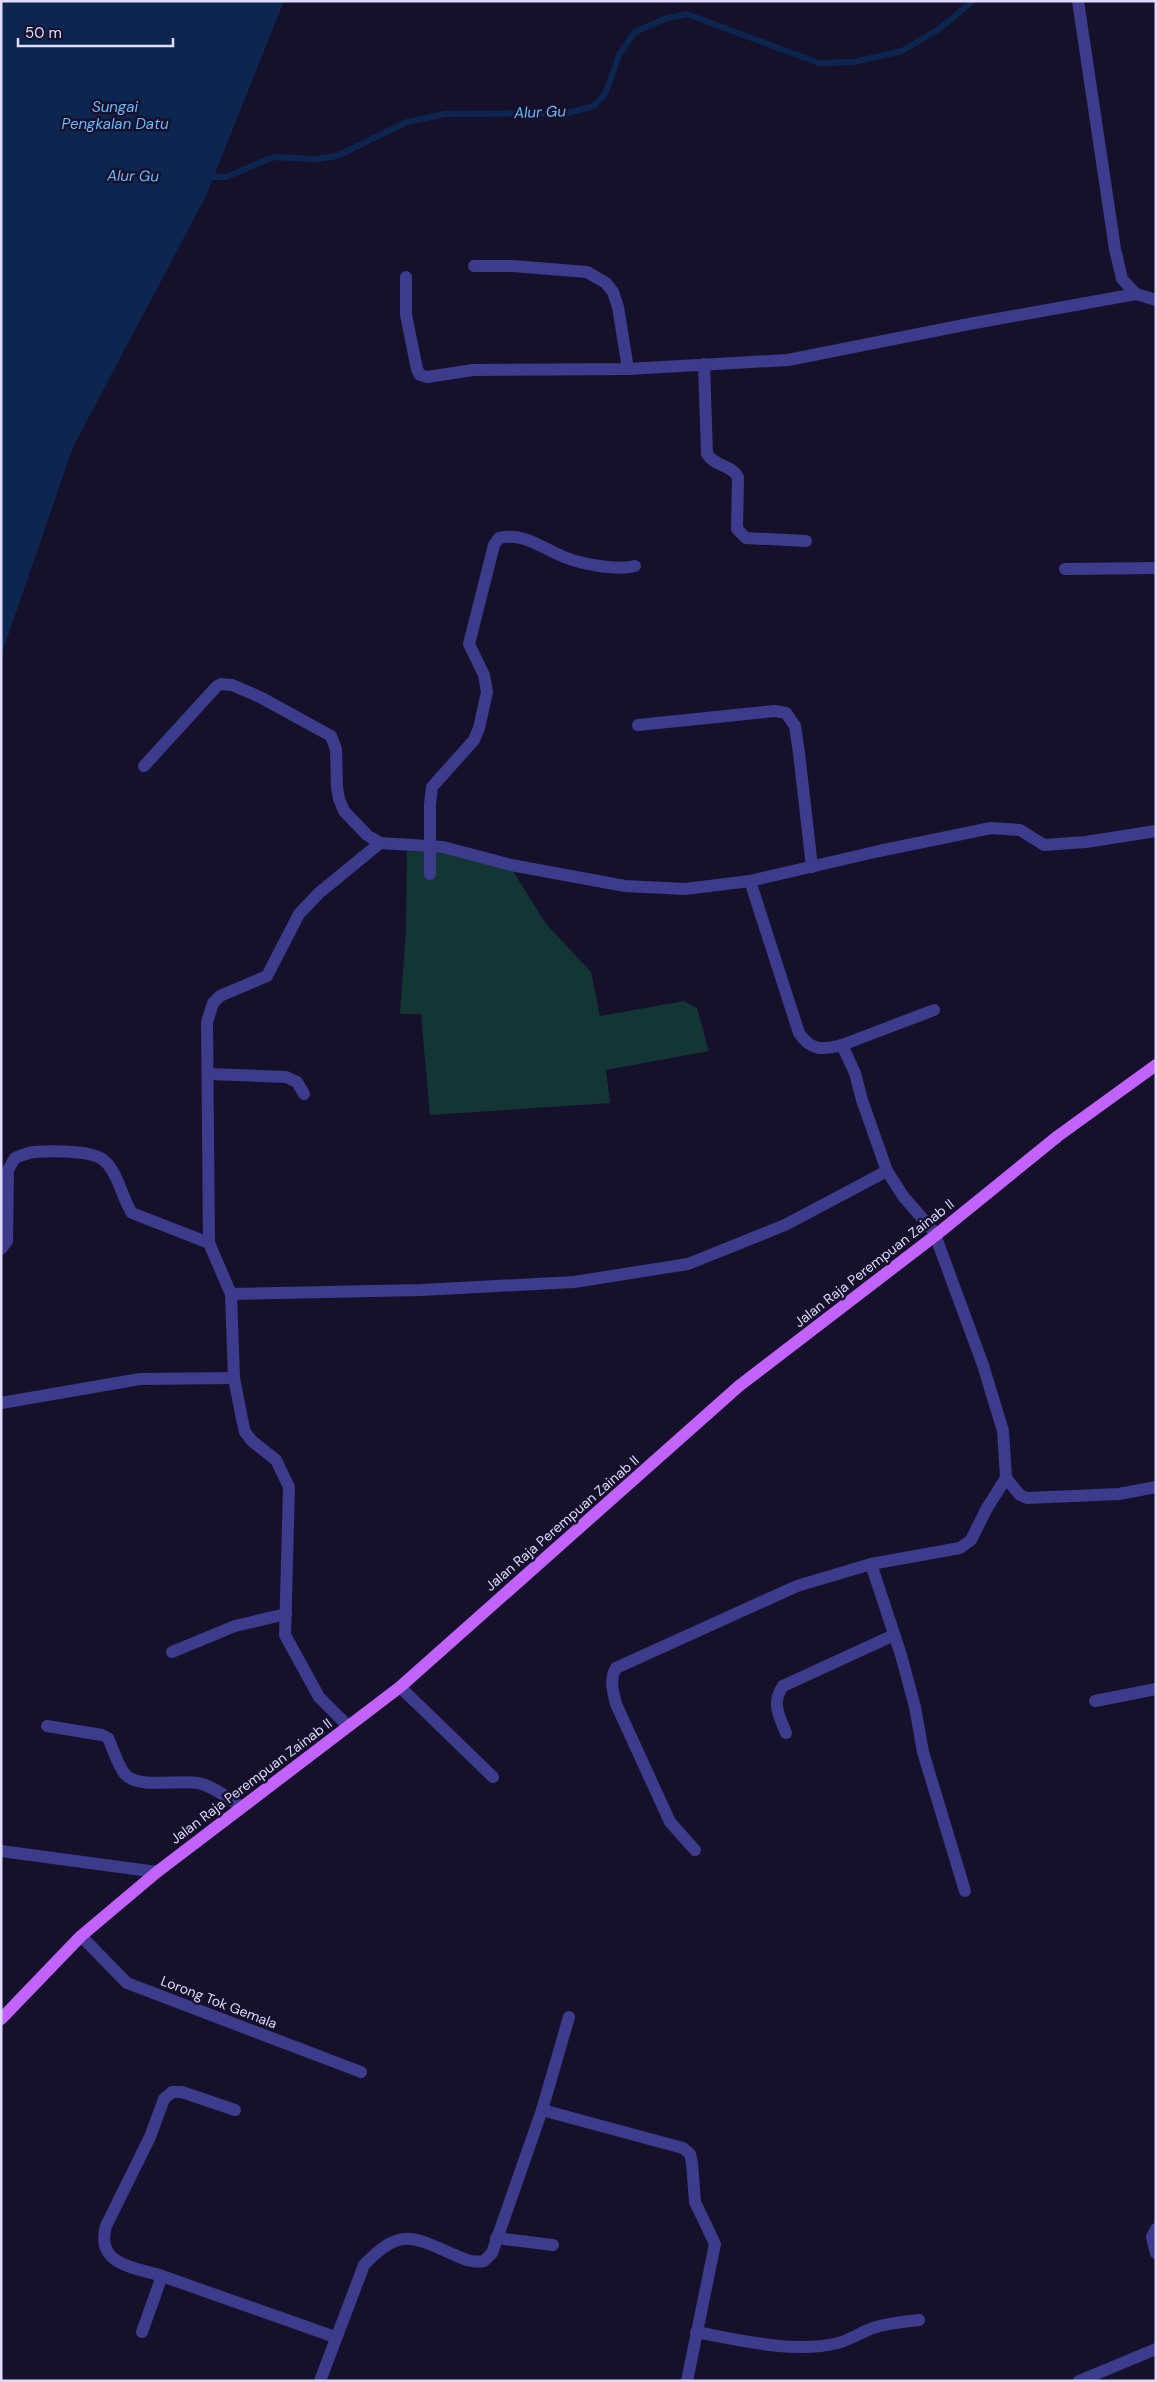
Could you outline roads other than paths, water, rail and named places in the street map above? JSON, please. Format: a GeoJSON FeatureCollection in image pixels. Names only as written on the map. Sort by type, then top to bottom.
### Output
{"type":"FeatureCollection","features":[{"type":"Feature","properties":{"kind":"main road","name":"Jalan Raja Perempuan Zainab II"},"geometry":{"type":"LineString","coordinates":[[1,2019],[81,1936],[156,1872],[400,1686],[739,1386],[936,1235],[1058,1136],[1156,1064]]}},
{"type":"Feature","properties":{"kind":"street"},"geometry":{"type":"LineString","coordinates":[[1078,1],[1115,249],[1122,279],[1136,294]]}},
{"type":"Feature","properties":{"kind":"street"},"geometry":{"type":"LineString","coordinates":[[474,266],[513,266],[587,272],[606,283],[613,292],[618,307],[628,369]]}},
{"type":"Feature","properties":{"kind":"street"},"geometry":{"type":"LineString","coordinates":[[406,277],[406,315],[420,375],[427,376],[473,370],[526,368],[628,369],[788,360],[969,324],[1136,294],[1156,300]]}},
{"type":"Feature","properties":{"kind":"street"},"geometry":{"type":"LineString","coordinates":[[704,364],[707,454],[714,463],[730,468],[738,476],[737,529],[746,538],[806,541]]}},
{"type":"Feature","properties":{"kind":"street"},"geometry":{"type":"LineString","coordinates":[[430,874],[429,846],[432,787],[467,750],[479,728],[487,684],[469,644],[494,545],[499,538],[519,537],[534,542],[564,557],[625,569],[636,566]]}},
{"type":"Feature","properties":{"kind":"street"},"geometry":{"type":"LineString","coordinates":[[1065,569],[1156,568]]}},
{"type":"Feature","properties":{"kind":"street"},"geometry":{"type":"LineString","coordinates":[[144,766],[217,686],[232,685],[274,704],[330,736],[336,749],[338,793],[344,811],[366,835],[380,843],[463,850],[510,865],[625,886],[685,889],[750,881],[991,828],[1020,830],[1044,845],[1086,842],[1156,831]]}},
{"type":"Feature","properties":{"kind":"street"},"geometry":{"type":"LineString","coordinates":[[638,725],[775,711],[786,713],[795,726],[812,867]]}},
{"type":"Feature","properties":{"kind":"street"},"geometry":{"type":"LineString","coordinates":[[348,1726],[319,1697],[285,1635],[288,1487],[276,1460],[258,1448],[245,1432],[234,1378],[231,1294],[209,1243],[207,1022],[213,1003],[228,992],[267,976],[299,914],[318,893],[380,843]]}},
{"type":"Feature","properties":{"kind":"street"},"geometry":{"type":"LineString","coordinates":[[750,881],[799,1033],[806,1043],[812,1046],[830,1048],[842,1046],[934,1010]]}},
{"type":"Feature","properties":{"kind":"street"},"geometry":{"type":"LineString","coordinates":[[842,1046],[855,1073],[862,1100],[888,1171],[903,1196],[936,1235],[983,1365],[1003,1431],[1006,1478],[1020,1495],[1028,1498],[1119,1494],[1156,1488]]}},
{"type":"Feature","properties":{"kind":"street"},"geometry":{"type":"LineString","coordinates":[[208,1074],[286,1077],[296,1082],[304,1094]]}},
{"type":"Feature","properties":{"kind":"street"},"geometry":{"type":"LineString","coordinates":[[1,1249],[7,1241],[8,1170],[15,1158],[31,1152],[89,1153],[103,1159],[132,1212],[209,1243]]}},
{"type":"Feature","properties":{"kind":"street"},"geometry":{"type":"LineString","coordinates":[[231,1294],[421,1290],[574,1282],[688,1264],[785,1225],[888,1171]]}},
{"type":"Feature","properties":{"kind":"street"},"geometry":{"type":"LineString","coordinates":[[1,1403],[140,1379],[234,1378]]}},
{"type":"Feature","properties":{"kind":"street"},"geometry":{"type":"LineString","coordinates":[[695,1850],[670,1822],[616,1704],[612,1675],[616,1668],[798,1586],[871,1564],[960,1548],[971,1540],[987,1508],[1006,1478]]}},
{"type":"Feature","properties":{"kind":"street"},"geometry":{"type":"LineString","coordinates":[[871,1564],[915,1707],[928,1769],[965,1891]]}},
{"type":"Feature","properties":{"kind":"street"},"geometry":{"type":"LineString","coordinates":[[172,1652],[236,1626],[286,1614]]}},
{"type":"Feature","properties":{"kind":"street"},"geometry":{"type":"LineString","coordinates":[[786,1733],[775,1706],[777,1694],[783,1686],[894,1635]]}},
{"type":"Feature","properties":{"kind":"street"},"geometry":{"type":"LineString","coordinates":[[400,1686],[493,1777]]}},
{"type":"Feature","properties":{"kind":"street"},"geometry":{"type":"LineString","coordinates":[[1095,1702],[1156,1689]]}},
{"type":"Feature","properties":{"kind":"street"},"geometry":{"type":"LineString","coordinates":[[47,1726],[102,1735],[108,1738],[124,1774],[130,1778],[143,1782],[198,1782],[242,1807]]}},
{"type":"Feature","properties":{"kind":"street"},"geometry":{"type":"LineString","coordinates":[[1,1852],[156,1872]]}},
{"type":"Feature","properties":{"kind":"street","name":"Lorong Tok Gemala"},"geometry":{"type":"LineString","coordinates":[[81,1936],[127,1983],[361,2072]]}},
{"type":"Feature","properties":{"kind":"street"},"geometry":{"type":"LineString","coordinates":[[320,2381],[335,2337],[364,2265],[377,2251],[390,2242],[402,2238],[416,2238],[463,2259],[478,2262],[488,2258],[542,2110],[569,2017]]}},
{"type":"Feature","properties":{"kind":"street"},"geometry":{"type":"LineString","coordinates":[[235,2110],[182,2092],[172,2092],[164,2099],[150,2138],[106,2226],[102,2240],[106,2252],[115,2260],[335,2337]]}},
{"type":"Feature","properties":{"kind":"street"},"geometry":{"type":"LineString","coordinates":[[542,2110],[683,2148],[690,2154],[694,2202],[715,2244],[687,2381]]}},
{"type":"Feature","properties":{"kind":"street"},"geometry":{"type":"LineString","coordinates":[[1156,2229],[1152,2237],[1156,2253]]}},
{"type":"Feature","properties":{"kind":"street"},"geometry":{"type":"LineString","coordinates":[[496,2238],[553,2245]]}},
{"type":"Feature","properties":{"kind":"street"},"geometry":{"type":"LineString","coordinates":[[142,2332],[162,2276]]}},
{"type":"Feature","properties":{"kind":"street"},"geometry":{"type":"LineString","coordinates":[[696,2332],[771,2345],[818,2346],[839,2343],[885,2325],[919,2320]]}},
{"type":"Feature","properties":{"kind":"street"},"geometry":{"type":"LineString","coordinates":[[1079,2381],[1156,2349]]}},
{"type":"Feature","properties":{"kind":"water","name":"Sungai Pengkalan Datu"},"geometry":{"type":"Polygon","coordinates":[[[1,1],[284,1],[206,196],[73,447],[1,656],[1,1]]]}},
{"type":"Feature","properties":{"kind":"waterway","name":"Alur Gu"},"geometry":{"type":"LineString","coordinates":[[205,177],[226,177],[274,157],[316,159],[337,156],[407,122],[445,114],[567,113],[594,106],[605,94],[620,53],[635,32],[664,19],[687,14],[819,63],[854,62],[902,51],[939,29],[973,1]]}}]}
